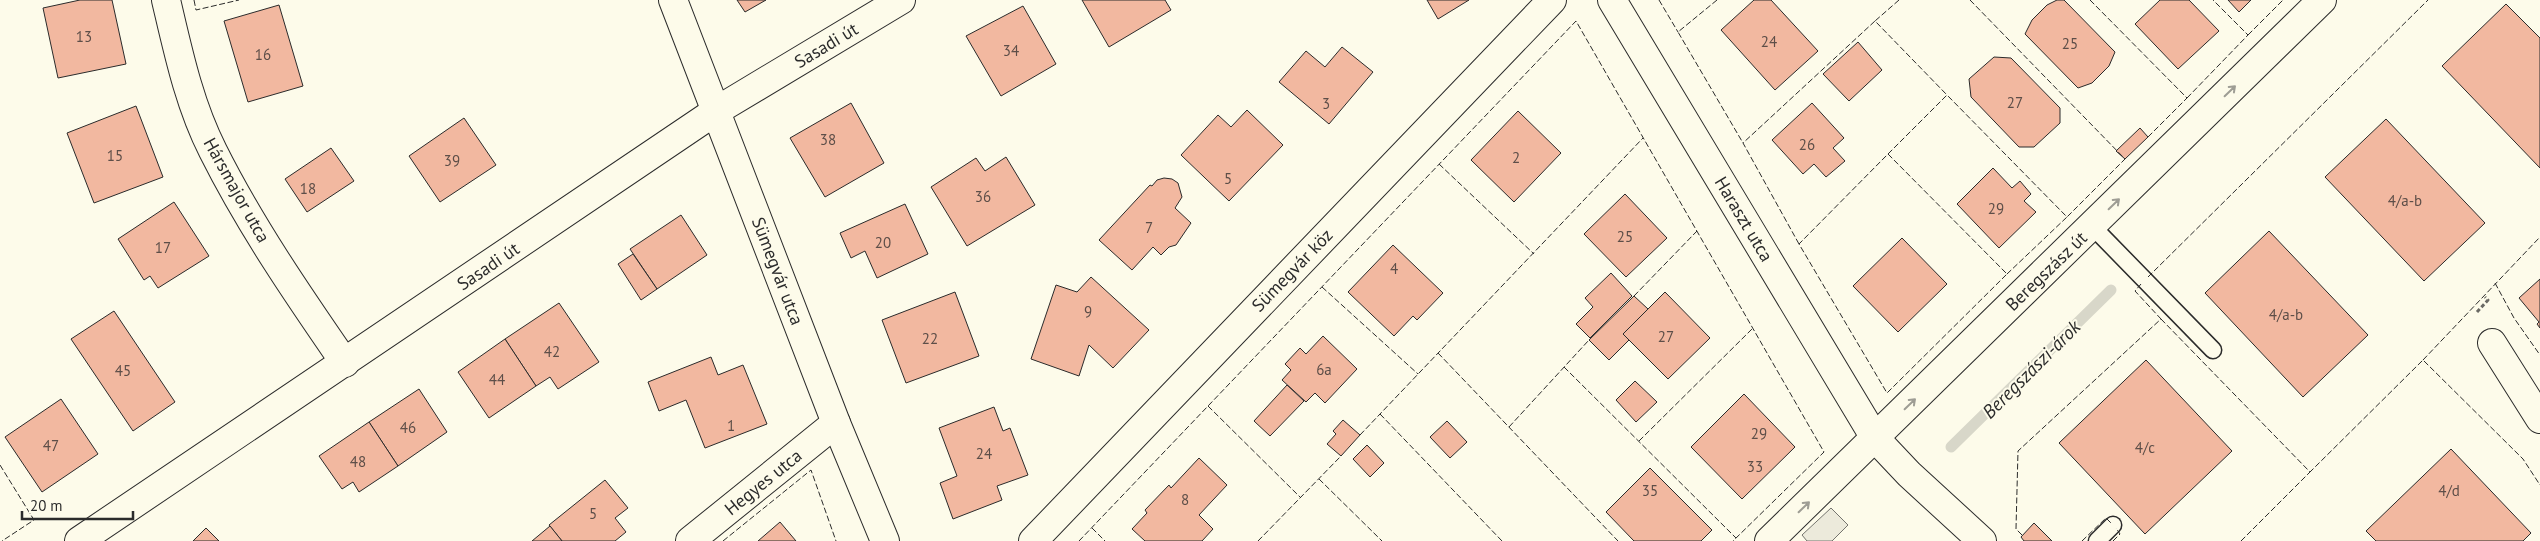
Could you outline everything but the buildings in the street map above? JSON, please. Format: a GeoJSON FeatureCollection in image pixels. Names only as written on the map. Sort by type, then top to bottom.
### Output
{"type":"FeatureCollection","features":[{"type":"Feature","properties":{"kind":"street","name":"Hársmajor utca"},"geometry":{"type":"LineString","coordinates":[[166,0],[186,86],[212,150],[287,277],[345,363]]}},
{"type":"Feature","properties":{"kind":"street","name":"Sümegvár utca"},"geometry":{"type":"LineString","coordinates":[[673,0],[836,423],[885,541]]}},
{"type":"Feature","properties":{"kind":"street","name":"Sasadi út"},"geometry":{"type":"LineString","coordinates":[[80,541],[716,111],[901,0]]}},
{"type":"Feature","properties":{"kind":"street","name":"Sümegvár köz"},"geometry":{"type":"LineString","coordinates":[[1033,541],[1552,0]]}},
{"type":"Feature","properties":{"kind":"street","name":"Haraszt utca"},"geometry":{"type":"LineString","coordinates":[[1612,0],[1875,438],[1909,474],[1982,541]]}},
{"type":"Feature","properties":{"kind":"street","name":"Beregszász út"},"geometry":{"type":"LineString","coordinates":[[1769,541],[2322,0]]}},
{"type":"Feature","properties":{"kind":"street"},"geometry":{"type":"LineString","coordinates":[[2492,343],[2540,419]]}},
{"type":"Feature","properties":{"kind":"street","name":"Hegyes utca"},"geometry":{"type":"LineString","coordinates":[[690,541],[836,423]]}},
{"type":"Feature","properties":{"kind":"lane"},"geometry":{"type":"LineString","coordinates":[[2092,226],[2213,350]]}},
{"type":"Feature","properties":{"kind":"lane"},"geometry":{"type":"LineString","coordinates":[[2097,541],[2113,526]]}},
{"type":"Feature","properties":{"kind":"shaded area"},"geometry":{"type":"Polygon","coordinates":[[[1831,508],[1848,525],[1832,541],[1807,541],[1802,535],[1831,508]]]}},
{"type":"Feature","properties":{"kind":"waterway","name":"Beregszászi-árok"},"geometry":{"type":"LineString","coordinates":[[1951,447],[2111,290]]}},
{"type":"Feature","properties":{"kind":"fence"},"geometry":{"type":"LineString","coordinates":[[194,0],[196,10],[239,0]]}},
{"type":"Feature","properties":{"kind":"fence"},"geometry":{"type":"LineString","coordinates":[[1659,0],[1678,32]]}},
{"type":"Feature","properties":{"kind":"fence"},"geometry":{"type":"LineString","coordinates":[[1717,0],[1678,32],[1743,143]]}},
{"type":"Feature","properties":{"kind":"fence"},"geometry":{"type":"LineString","coordinates":[[1899,0],[1875,21],[1947,95]]}},
{"type":"Feature","properties":{"kind":"fence"},"geometry":{"type":"LineString","coordinates":[[1970,0],[2125,159],[2067,217]]}},
{"type":"Feature","properties":{"kind":"fence"},"geometry":{"type":"LineString","coordinates":[[2090,0],[2187,98],[2148,137]]}},
{"type":"Feature","properties":{"kind":"fence"},"geometry":{"type":"LineString","coordinates":[[2187,98],[2248,35],[2213,0]]}},
{"type":"Feature","properties":{"kind":"fence"},"geometry":{"type":"LineString","coordinates":[[2248,35],[2283,0]]}},
{"type":"Feature","properties":{"kind":"fence"},"geometry":{"type":"LineString","coordinates":[[2148,277],[2428,0]]}},
{"type":"Feature","properties":{"kind":"fence"},"geometry":{"type":"LineString","coordinates":[[1079,541],[1576,21],[1824,452],[1733,541]]}},
{"type":"Feature","properties":{"kind":"fence"},"geometry":{"type":"LineString","coordinates":[[1799,244],[1743,143],[1875,21]]}},
{"type":"Feature","properties":{"kind":"fence"},"geometry":{"type":"LineString","coordinates":[[1888,154],[1947,95],[2067,217],[2007,274]]}},
{"type":"Feature","properties":{"kind":"fence"},"geometry":{"type":"LineString","coordinates":[[1360,435],[1643,138]]}},
{"type":"Feature","properties":{"kind":"fence"},"geometry":{"type":"LineString","coordinates":[[1888,154],[2007,274],[1887,393],[1799,244],[1888,154]]}},
{"type":"Feature","properties":{"kind":"fence"},"geometry":{"type":"LineString","coordinates":[[1439,164],[1534,254]]}},
{"type":"Feature","properties":{"kind":"fence"},"geometry":{"type":"LineString","coordinates":[[1634,296],[1697,231]]}},
{"type":"Feature","properties":{"kind":"fence"},"geometry":{"type":"LineString","coordinates":[[2423,360],[2540,237]]}},
{"type":"Feature","properties":{"kind":"fence"},"geometry":{"type":"LineString","coordinates":[[2495,283],[2514,318],[2540,355]]}},
{"type":"Feature","properties":{"kind":"fence"},"geometry":{"type":"LineString","coordinates":[[2022,535],[2016,529],[2018,451],[2161,319],[2135,291],[2141,284]]}},
{"type":"Feature","properties":{"kind":"fence"},"geometry":{"type":"LineString","coordinates":[[1322,287],[1418,374]]}},
{"type":"Feature","properties":{"kind":"fence"},"geometry":{"type":"LineString","coordinates":[[2161,319],[2310,472],[2423,360],[2523,459],[2540,485]]}},
{"type":"Feature","properties":{"kind":"fence"},"geometry":{"type":"LineString","coordinates":[[1639,441],[1753,328]]}},
{"type":"Feature","properties":{"kind":"fence"},"geometry":{"type":"LineString","coordinates":[[1509,427],[1589,340]]}},
{"type":"Feature","properties":{"kind":"fence"},"geometry":{"type":"LineString","coordinates":[[1438,353],[1618,541]]}},
{"type":"Feature","properties":{"kind":"fence"},"geometry":{"type":"LineString","coordinates":[[1564,367],[1736,538]]}},
{"type":"Feature","properties":{"kind":"fence"},"geometry":{"type":"LineString","coordinates":[[1208,406],[1301,498]]}},
{"type":"Feature","properties":{"kind":"fence"},"geometry":{"type":"LineString","coordinates":[[1380,414],[1502,541]]}},
{"type":"Feature","properties":{"kind":"fence"},"geometry":{"type":"LineString","coordinates":[[1258,541],[1341,456]]}},
{"type":"Feature","properties":{"kind":"fence"},"geometry":{"type":"LineString","coordinates":[[0,465],[34,520],[2,541]]}},
{"type":"Feature","properties":{"kind":"fence"},"geometry":{"type":"LineString","coordinates":[[723,541],[811,470],[836,541]]}},
{"type":"Feature","properties":{"kind":"fence"},"geometry":{"type":"LineString","coordinates":[[2241,541],[2310,472]]}},
{"type":"Feature","properties":{"kind":"fence"},"geometry":{"type":"LineString","coordinates":[[1319,479],[1382,541]]}},
{"type":"Feature","properties":{"kind":"fence"},"geometry":{"type":"LineString","coordinates":[[2082,541],[2106,518],[2111,523]]}},
{"type":"Feature","properties":{"kind":"fence"},"geometry":{"type":"LineString","coordinates":[[1092,528],[1105,541]]}},
{"type":"Feature","properties":{"kind":"fence"},"geometry":{"type":"LineString","coordinates":[[2113,541],[2120,534],[2116,528]]}}]}
